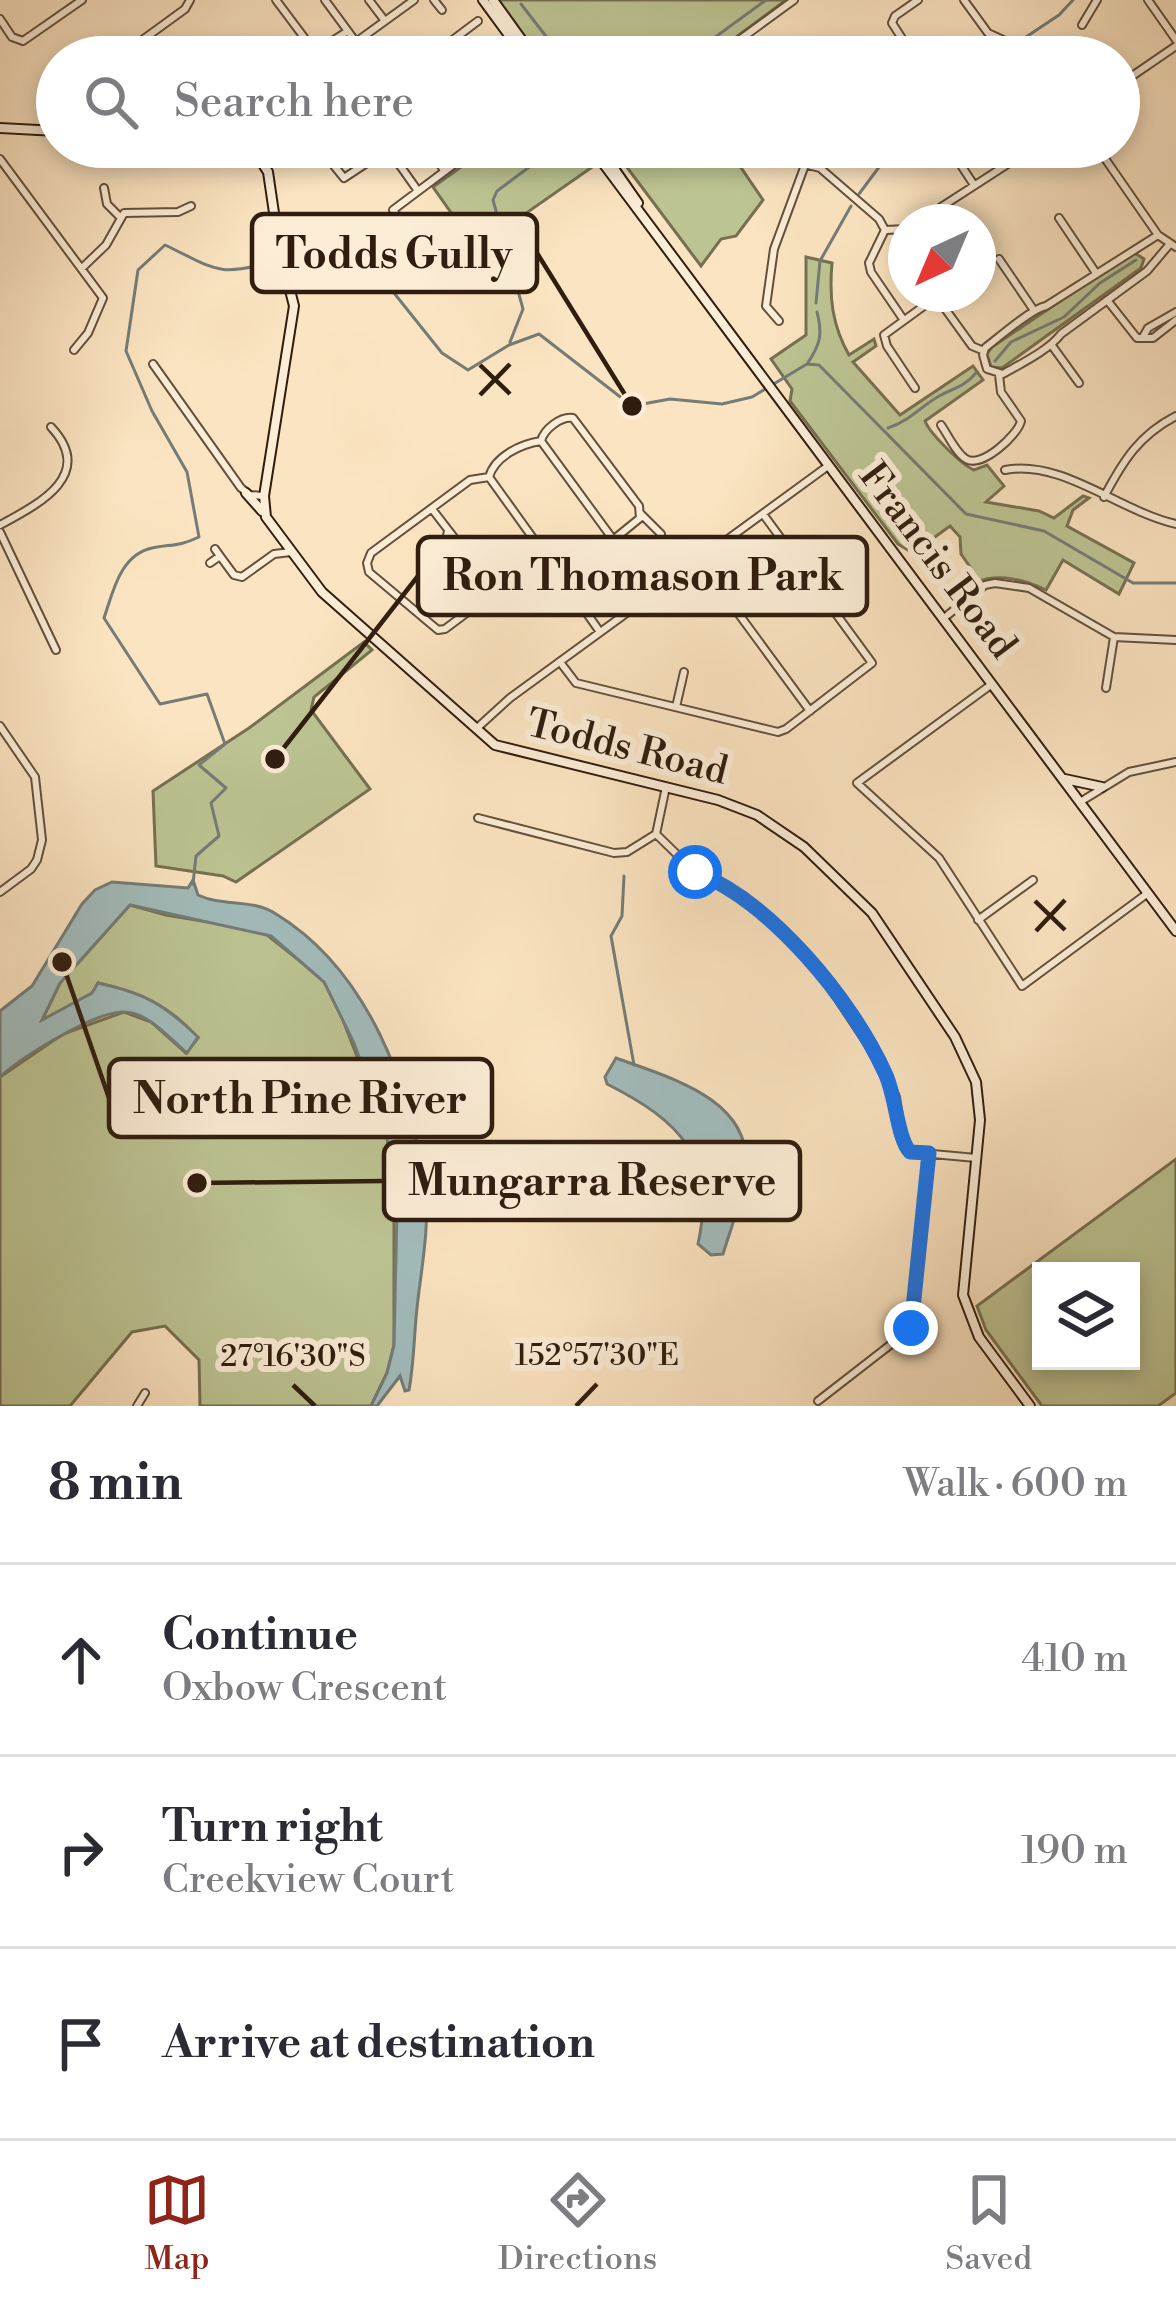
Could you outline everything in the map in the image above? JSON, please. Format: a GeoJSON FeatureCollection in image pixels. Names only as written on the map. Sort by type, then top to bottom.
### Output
{"type":"FeatureCollection","features":[{"type":"Feature","properties":{"kind":"street"},"geometry":{"type":"LineString","coordinates":[[0,19],[19,45],[82,0]]}},
{"type":"Feature","properties":{"kind":"street"},"geometry":{"type":"LineString","coordinates":[[148,36],[190,0]]}},
{"type":"Feature","properties":{"kind":"street"},"geometry":{"type":"LineString","coordinates":[[276,0],[303,36]]}},
{"type":"Feature","properties":{"kind":"street"},"geometry":{"type":"LineString","coordinates":[[326,0],[352,36]]}},
{"type":"Feature","properties":{"kind":"street"},"geometry":{"type":"LineString","coordinates":[[369,0],[385,21]]}},
{"type":"Feature","properties":{"kind":"street"},"geometry":{"type":"LineString","coordinates":[[364,36],[414,0]]}},
{"type":"Feature","properties":{"kind":"street"},"geometry":{"type":"LineString","coordinates":[[434,0],[442,10]]}},
{"type":"Feature","properties":{"kind":"street"},"geometry":{"type":"LineString","coordinates":[[483,0],[510,36]]}},
{"type":"Feature","properties":{"kind":"street"},"geometry":{"type":"LineString","coordinates":[[493,0],[519,36]]}},
{"type":"Feature","properties":{"kind":"street"},"geometry":{"type":"LineString","coordinates":[[745,36],[794,0]]}},
{"type":"Feature","properties":{"kind":"street"},"geometry":{"type":"LineString","coordinates":[[900,36],[892,23],[918,0]]}},
{"type":"Feature","properties":{"kind":"street"},"geometry":{"type":"LineString","coordinates":[[964,0],[993,36]]}},
{"type":"Feature","properties":{"kind":"street"},"geometry":{"type":"LineString","coordinates":[[1082,25],[1097,0]]}},
{"type":"Feature","properties":{"kind":"street"},"geometry":{"type":"LineString","coordinates":[[1140,70],[1176,43],[1148,0]]}},
{"type":"Feature","properties":{"kind":"street"},"geometry":{"type":"LineString","coordinates":[[461,36],[478,21]]}},
{"type":"Feature","properties":{"kind":"street"},"geometry":{"type":"LineString","coordinates":[[340,36],[348,31]]}},
{"type":"Feature","properties":{"kind":"street"},"geometry":{"type":"LineString","coordinates":[[0,128],[36,130]]}},
{"type":"Feature","properties":{"kind":"street"},"geometry":{"type":"LineString","coordinates":[[0,159],[103,300],[74,350]]}},
{"type":"Feature","properties":{"kind":"street"},"geometry":{"type":"LineString","coordinates":[[263,512],[294,306],[265,168]]}},
{"type":"Feature","properties":{"kind":"street"},"geometry":{"type":"LineString","coordinates":[[336,168],[344,178],[358,168]]}},
{"type":"Feature","properties":{"kind":"street"},"geometry":{"type":"LineString","coordinates":[[401,168],[418,191]]}},
{"type":"Feature","properties":{"kind":"street","name":"Francis Road"},"geometry":{"type":"LineString","coordinates":[[609,168],[1176,931]]}},
{"type":"Feature","properties":{"kind":"street"},"geometry":{"type":"LineString","coordinates":[[779,321],[766,306],[774,249],[804,168]]}},
{"type":"Feature","properties":{"kind":"street"},"geometry":{"type":"LineString","coordinates":[[820,168],[879,219],[885,230]]}},
{"type":"Feature","properties":{"kind":"street"},"geometry":{"type":"LineString","coordinates":[[963,168],[974,184]]}},
{"type":"Feature","properties":{"kind":"street"},"geometry":{"type":"LineString","coordinates":[[945,204],[1000,168]]}},
{"type":"Feature","properties":{"kind":"street"},"geometry":{"type":"LineString","coordinates":[[999,374],[1052,346],[1173,246],[1158,235],[1112,168]]}},
{"type":"Feature","properties":{"kind":"street"},"geometry":{"type":"LineString","coordinates":[[443,169],[393,210],[423,251],[450,263]]}},
{"type":"Feature","properties":{"kind":"street"},"geometry":{"type":"LineString","coordinates":[[104,188],[107,204],[120,217]]}},
{"type":"Feature","properties":{"kind":"street"},"geometry":{"type":"LineString","coordinates":[[82,268],[110,240],[120,217],[134,210],[178,212],[191,206]]}},
{"type":"Feature","properties":{"kind":"street"},"geometry":{"type":"LineString","coordinates":[[1059,218],[1096,273]]}},
{"type":"Feature","properties":{"kind":"street"},"geometry":{"type":"LineString","coordinates":[[885,230],[868,263],[903,319]]}},
{"type":"Feature","properties":{"kind":"street"},"geometry":{"type":"LineString","coordinates":[[999,374],[984,365],[984,351],[1033,309],[1046,306],[1158,235]]}},
{"type":"Feature","properties":{"kind":"street"},"geometry":{"type":"LineString","coordinates":[[1147,242],[1150,266]]}},
{"type":"Feature","properties":{"kind":"street"},"geometry":{"type":"LineString","coordinates":[[1136,247],[1158,258]]}},
{"type":"Feature","properties":{"kind":"street"},"geometry":{"type":"LineString","coordinates":[[999,260],[1033,309]]}},
{"type":"Feature","properties":{"kind":"street"},"geometry":{"type":"LineString","coordinates":[[1107,300],[1133,335],[1143,337],[1172,311],[1176,316]]}},
{"type":"Feature","properties":{"kind":"street"},"geometry":{"type":"LineString","coordinates":[[915,388],[886,346],[884,335],[928,303],[941,303],[972,346],[984,351]]}},
{"type":"Feature","properties":{"kind":"street"},"geometry":{"type":"LineString","coordinates":[[1052,346],[1079,383]]}},
{"type":"Feature","properties":{"kind":"street"},"geometry":{"type":"LineString","coordinates":[[153,364],[247,493],[264,496]]}},
{"type":"Feature","properties":{"kind":"street"},"geometry":{"type":"LineString","coordinates":[[941,425],[971,462],[1017,434],[1021,421],[1001,392],[999,374]]}},
{"type":"Feature","properties":{"kind":"street"},"geometry":{"type":"LineString","coordinates":[[1104,497],[1131,448],[1176,416]]}},
{"type":"Feature","properties":{"kind":"street"},"geometry":{"type":"LineString","coordinates":[[489,477],[492,466],[510,452],[541,441],[562,419],[573,418],[641,514],[661,534]]}},
{"type":"Feature","properties":{"kind":"street"},"geometry":{"type":"LineString","coordinates":[[51,427],[66,452],[63,480],[52,493],[0,528],[3,549],[56,650]]}},
{"type":"Feature","properties":{"kind":"street"},"geometry":{"type":"LineString","coordinates":[[541,441],[653,594]]}},
{"type":"Feature","properties":{"kind":"street"},"geometry":{"type":"LineString","coordinates":[[476,729],[510,698],[828,466]]}},
{"type":"Feature","properties":{"kind":"street"},"geometry":{"type":"LineString","coordinates":[[1005,470],[1018,467],[1066,476],[1143,515],[1176,524]]}},
{"type":"Feature","properties":{"kind":"street"},"geometry":{"type":"LineString","coordinates":[[489,477],[470,481],[370,553],[369,572],[431,627],[445,629],[540,558]]}},
{"type":"Feature","properties":{"kind":"street"},"geometry":{"type":"LineString","coordinates":[[489,477],[535,541],[540,558],[555,568],[600,632]]}},
{"type":"Feature","properties":{"kind":"street","name":"Todds Road"},"geometry":{"type":"LineString","coordinates":[[247,493],[324,595],[476,729],[504,748],[737,806],[776,825],[805,847],[872,913],[955,1037],[976,1082],[980,1120],[963,1295],[980,1337],[1030,1406]]}},
{"type":"Feature","properties":{"kind":"street"},"geometry":{"type":"LineString","coordinates":[[433,509],[448,531]]}},
{"type":"Feature","properties":{"kind":"street"},"geometry":{"type":"LineString","coordinates":[[613,540],[641,514]]}},
{"type":"Feature","properties":{"kind":"street"},"geometry":{"type":"LineString","coordinates":[[560,662],[576,683],[778,732],[810,711],[872,663],[763,514]]}},
{"type":"Feature","properties":{"kind":"street"},"geometry":{"type":"LineString","coordinates":[[211,563],[217,552],[234,575],[242,577],[274,554],[282,539]]}},
{"type":"Feature","properties":{"kind":"street"},"geometry":{"type":"LineString","coordinates":[[274,554],[291,552]]}},
{"type":"Feature","properties":{"kind":"street"},"geometry":{"type":"LineString","coordinates":[[699,560],[810,711]]}},
{"type":"Feature","properties":{"kind":"street"},"geometry":{"type":"LineString","coordinates":[[944,618],[985,585],[994,584],[1029,588],[1114,637],[1176,640]]}},
{"type":"Feature","properties":{"kind":"street"},"geometry":{"type":"LineString","coordinates":[[1106,688],[1114,637]]}},
{"type":"Feature","properties":{"kind":"street"},"geometry":{"type":"LineString","coordinates":[[676,707],[684,672]]}},
{"type":"Feature","properties":{"kind":"street"},"geometry":{"type":"LineString","coordinates":[[992,684],[857,783],[939,858],[1022,986],[1148,893]]}},
{"type":"Feature","properties":{"kind":"street"},"geometry":{"type":"LineString","coordinates":[[0,726],[34,777],[42,840],[31,869],[0,892]]}},
{"type":"Feature","properties":{"kind":"street"},"geometry":{"type":"LineString","coordinates":[[1080,802],[1144,767],[1176,762]]}},
{"type":"Feature","properties":{"kind":"street"},"geometry":{"type":"LineString","coordinates":[[1064,779],[1102,787]]}},
{"type":"Feature","properties":{"kind":"street"},"geometry":{"type":"LineString","coordinates":[[478,818],[614,853],[627,852],[656,834],[666,787]]}},
{"type":"Feature","properties":{"kind":"street"},"geometry":{"type":"LineString","coordinates":[[656,834],[695,872],[745,897],[814,963],[883,1067],[896,1097],[903,1144],[910,1152],[976,1158]]}},
{"type":"Feature","properties":{"kind":"street"},"geometry":{"type":"LineString","coordinates":[[978,920],[1033,880]]}},
{"type":"Feature","properties":{"kind":"street"},"geometry":{"type":"LineString","coordinates":[[818,1401],[911,1328],[929,1153]]}},
{"type":"Feature","properties":{"kind":"street"},"geometry":{"type":"LineString","coordinates":[[137,1406],[145,1393]]}},
{"type":"Feature","properties":{"kind":"green space"},"geometry":{"type":"Polygon","coordinates":[[[496,0],[786,0],[737,36],[523,36],[496,0]]]}},
{"type":"Feature","properties":{"kind":"green space"},"geometry":{"type":"Polygon","coordinates":[[[460,168],[591,168],[476,248],[433,187],[460,168]]]}},
{"type":"Feature","properties":{"kind":"green space"},"geometry":{"type":"Polygon","coordinates":[[[628,168],[741,168],[763,200],[736,236],[721,239],[701,266],[628,168]]]}},
{"type":"Feature","properties":{"kind":"green space"},"geometry":{"type":"Polygon","coordinates":[[[1133,252],[1144,259],[1141,268],[1002,368],[991,367],[987,354],[992,347],[1133,252]]]}},
{"type":"Feature","properties":{"kind":"green space"},"geometry":{"type":"Polygon","coordinates":[[[806,257],[832,263],[833,311],[843,344],[849,355],[874,339],[876,346],[853,362],[900,415],[973,366],[983,380],[925,421],[928,427],[962,462],[974,470],[987,465],[1004,486],[986,502],[1054,518],[1083,496],[1089,498],[1073,510],[1067,526],[1134,563],[1119,594],[1063,560],[1046,590],[1013,579],[980,581],[961,554],[960,537],[950,526],[913,553],[898,544],[790,401],[792,389],[771,359],[806,335],[806,257]]]}},
{"type":"Feature","properties":{"kind":"green space"},"geometry":{"type":"Polygon","coordinates":[[[364,642],[372,650],[314,697],[311,710],[370,789],[236,882],[156,866],[153,791],[249,728],[364,642]]]}},
{"type":"Feature","properties":{"kind":"green space"},"geometry":{"type":"Polygon","coordinates":[[[130,905],[262,931],[329,984],[394,1152],[394,1345],[371,1406],[200,1406],[199,1360],[165,1326],[132,1332],[70,1406],[0,1406],[0,1077],[63,1034],[124,1012],[151,1022],[186,1053],[198,1038],[152,1002],[98,983],[93,993],[41,1022],[60,983],[130,905]]]}},
{"type":"Feature","properties":{"kind":"green space"},"geometry":{"type":"Polygon","coordinates":[[[1176,1159],[1176,1393],[1158,1406],[1042,1406],[986,1330],[977,1306],[1032,1265],[1032,1370],[1140,1370],[1140,1262],[1037,1262],[1176,1159]]]}},
{"type":"Feature","properties":{"kind":"water"},"geometry":{"type":"Polygon","coordinates":[[[193,880],[198,895],[266,909],[308,938],[360,999],[396,1072],[418,1150],[426,1233],[409,1390],[405,1391],[400,1376],[377,1406],[371,1406],[394,1345],[397,1210],[386,1131],[354,1043],[324,982],[271,936],[130,905],[60,983],[42,1020],[92,993],[98,983],[141,996],[174,1016],[198,1037],[187,1053],[142,1017],[112,1013],[60,1037],[0,1077],[0,1011],[32,986],[95,890],[112,882],[188,888],[193,880]]]}},
{"type":"Feature","properties":{"kind":"water"},"geometry":{"type":"Polygon","coordinates":[[[616,1058],[704,1095],[737,1126],[745,1147],[745,1172],[723,1254],[711,1255],[698,1244],[702,1188],[687,1145],[655,1112],[607,1084],[605,1077],[616,1058]]]}},
{"type":"Feature","properties":{"kind":"waterway"},"geometry":{"type":"LineString","coordinates":[[717,36],[766,0]]}},
{"type":"Feature","properties":{"kind":"waterway"},"geometry":{"type":"LineString","coordinates":[[1028,36],[1073,0]]}},
{"type":"Feature","properties":{"kind":"waterway"},"geometry":{"type":"LineString","coordinates":[[521,4],[546,36]]}},
{"type":"Feature","properties":{"kind":"waterway"},"geometry":{"type":"LineString","coordinates":[[510,342],[523,309],[493,200],[497,191],[528,168]]}},
{"type":"Feature","properties":{"kind":"waterway"},"geometry":{"type":"LineString","coordinates":[[859,194],[878,168]]}},
{"type":"Feature","properties":{"kind":"waterway"},"geometry":{"type":"LineString","coordinates":[[816,303],[820,261],[851,206]]}},
{"type":"Feature","properties":{"kind":"waterway"},"geometry":{"type":"LineString","coordinates":[[193,884],[196,856],[219,836],[211,803],[226,788],[199,765],[225,744],[207,694],[160,704],[104,618],[119,576],[132,558],[199,537],[187,472],[152,411],[126,351],[138,270],[165,245],[228,270],[274,261]]}},
{"type":"Feature","properties":{"kind":"waterway"},"geometry":{"type":"LineString","coordinates":[[294,255],[352,260],[394,293],[442,353],[468,370],[509,345],[539,334],[632,406],[670,399],[722,404],[752,397],[807,364],[819,365],[966,514],[1044,531],[1133,583],[1176,583]]}},
{"type":"Feature","properties":{"kind":"waterway"},"geometry":{"type":"LineString","coordinates":[[995,361],[1011,342],[1064,317],[1100,283],[1136,260]]}},
{"type":"Feature","properties":{"kind":"waterway"},"geometry":{"type":"LineString","coordinates":[[807,364],[819,340],[817,312]]}},
{"type":"Feature","properties":{"kind":"waterway"},"geometry":{"type":"LineString","coordinates":[[888,428],[976,373]]}},
{"type":"Feature","properties":{"kind":"waterway"},"geometry":{"type":"LineString","coordinates":[[624,876],[622,916],[611,936],[634,1065]]}},
{"type":"Feature","properties":{"kind":"place","name":"Todds Gully"},"geometry":{"type":"Point","coordinates":[632,406]}},
{"type":"Feature","properties":{"kind":"place","name":"Ron Thomason Park"},"geometry":{"type":"Point","coordinates":[275,759]}},
{"type":"Feature","properties":{"kind":"place","name":"North Pine River"},"geometry":{"type":"Point","coordinates":[62,962]}},
{"type":"Feature","properties":{"kind":"place","name":"Mungarra Reserve"},"geometry":{"type":"Point","coordinates":[197,1183]}},
{"type":"Feature","properties":{"kind":"route"},"geometry":{"type":"LineString","coordinates":[[695,872],[745,897],[814,963],[883,1067],[896,1097],[903,1144],[910,1152],[929,1153],[911,1328]]}}]}
